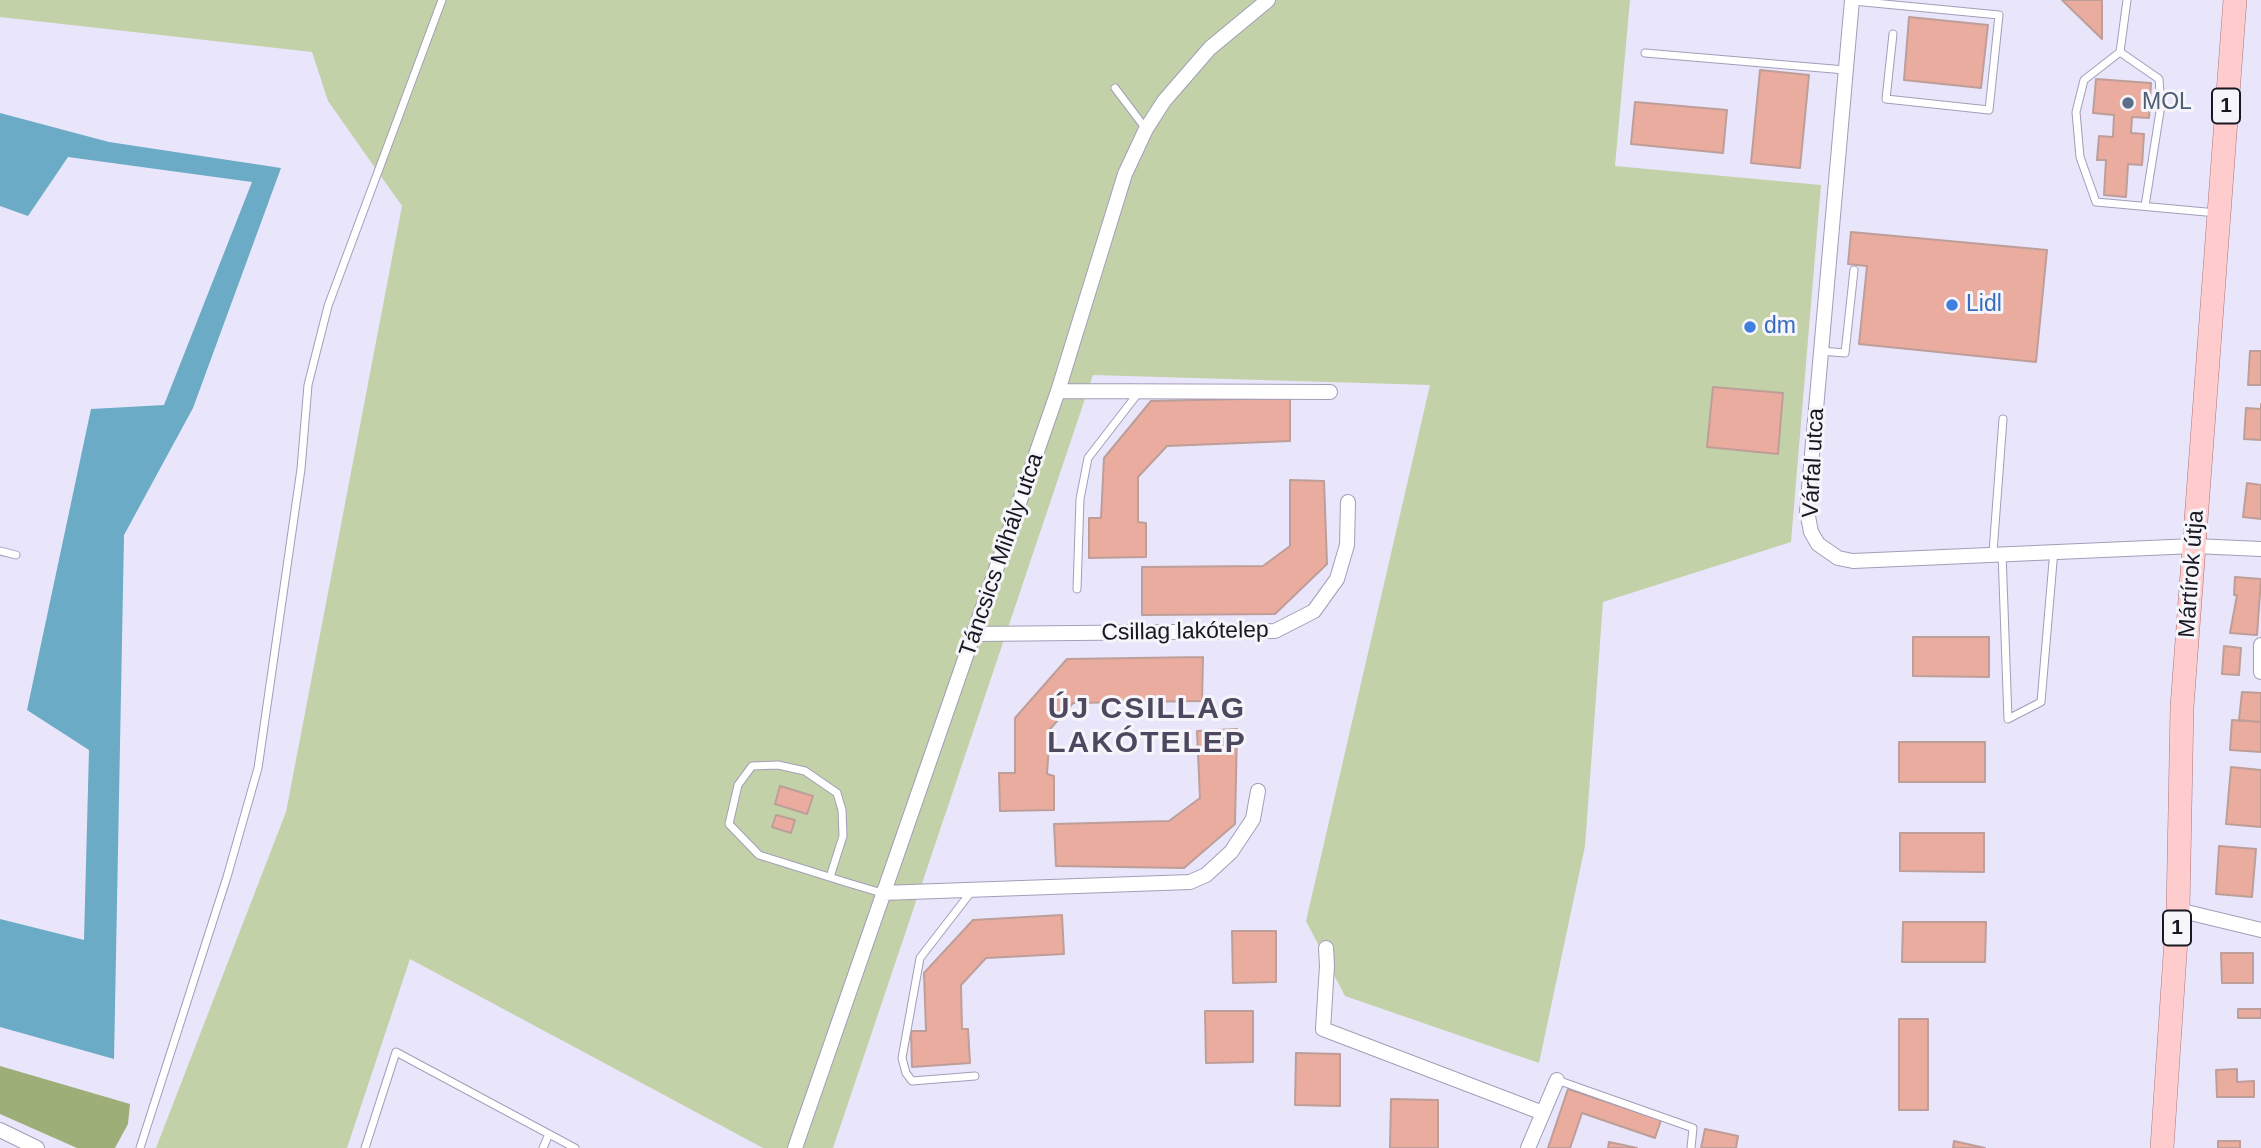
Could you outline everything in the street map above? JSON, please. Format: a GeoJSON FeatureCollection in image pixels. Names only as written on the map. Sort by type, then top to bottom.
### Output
{"type":"FeatureCollection","features":[{"type":"Feature","properties":{"kind":"main road","name":"Mártírok útja"},"geometry":{"type":"LineString","coordinates":[[2162,1148],[2178,910],[2182,707],[2235,0]]}},
{"type":"Feature","properties":{"kind":"street","name":"Táncsics Mihály utca"},"geometry":{"type":"LineString","coordinates":[[795,1148],[1058,391],[1125,174],[1146,129],[1192,67],[1234,27],[1268,0]]}},
{"type":"Feature","properties":{"kind":"street","name":"Várfal utca"},"geometry":{"type":"LineString","coordinates":[[1852,1],[1807,511],[1811,532],[1818,544],[1838,558],[1853,561],[2054,550],[2194,546],[2261,549]]}},
{"type":"Feature","properties":{"kind":"street"},"geometry":{"type":"LineString","coordinates":[[1058,391],[1330,392]]}},
{"type":"Feature","properties":{"kind":"street","name":"Csillag lakótelep"},"geometry":{"type":"LineString","coordinates":[[975,634],[1275,631],[1314,611],[1337,579],[1347,545],[1348,502]]}},
{"type":"Feature","properties":{"kind":"street"},"geometry":{"type":"LineString","coordinates":[[2261,645],[2261,672]]}},
{"type":"Feature","properties":{"kind":"street"},"geometry":{"type":"LineString","coordinates":[[882,893],[1190,882],[1206,875],[1231,852],[1253,818],[1258,791]]}},
{"type":"Feature","properties":{"kind":"street"},"geometry":{"type":"LineString","coordinates":[[2178,910],[2261,930]]}},
{"type":"Feature","properties":{"kind":"street"},"geometry":{"type":"LineString","coordinates":[[1326,948],[1328,966],[1323,1029],[1543,1113]]}},
{"type":"Feature","properties":{"kind":"street"},"geometry":{"type":"LineString","coordinates":[[1528,1148],[1557,1080]]}},
{"type":"Feature","properties":{"kind":"street"},"geometry":{"type":"LineString","coordinates":[[0,1130],[37,1148]]}},
{"type":"Feature","properties":{"kind":"lane"},"geometry":{"type":"LineString","coordinates":[[140,1148],[227,877],[258,768],[301,470],[308,385],[328,306],[442,0]]}},
{"type":"Feature","properties":{"kind":"lane"},"geometry":{"type":"LineString","coordinates":[[2127,0],[2120,52],[2084,80],[2076,112],[2080,157],[2095,202],[2220,213]]}},
{"type":"Feature","properties":{"kind":"lane"},"geometry":{"type":"LineString","coordinates":[[1852,1],[1999,15],[1989,110],[1886,100],[1892,34]]}},
{"type":"Feature","properties":{"kind":"lane"},"geometry":{"type":"LineString","coordinates":[[2120,52],[2159,79],[2161,105],[2145,206]]}},
{"type":"Feature","properties":{"kind":"lane"},"geometry":{"type":"LineString","coordinates":[[1645,53],[1846,70]]}},
{"type":"Feature","properties":{"kind":"lane"},"geometry":{"type":"LineString","coordinates":[[1115,88],[1146,129]]}},
{"type":"Feature","properties":{"kind":"lane"},"geometry":{"type":"LineString","coordinates":[[1821,351],[1845,353],[1854,270]]}},
{"type":"Feature","properties":{"kind":"lane"},"geometry":{"type":"LineString","coordinates":[[1077,589],[1080,499],[1088,458],[1139,392]]}},
{"type":"Feature","properties":{"kind":"lane"},"geometry":{"type":"LineString","coordinates":[[2003,419],[1997,552],[2008,719],[2042,702],[2054,550]]}},
{"type":"Feature","properties":{"kind":"lane"},"geometry":{"type":"LineString","coordinates":[[0,551],[16,555]]}},
{"type":"Feature","properties":{"kind":"lane"},"geometry":{"type":"LineString","coordinates":[[830,877],[843,836],[842,810],[837,793],[806,771],[778,765],[752,766],[738,785],[729,824],[759,855],[830,877],[882,893]]}},
{"type":"Feature","properties":{"kind":"lane"},"geometry":{"type":"LineString","coordinates":[[971,891],[920,958],[902,1058],[906,1073],[912,1081],[975,1076]]}},
{"type":"Feature","properties":{"kind":"lane"},"geometry":{"type":"LineString","coordinates":[[365,1148],[396,1052],[575,1148]]}},
{"type":"Feature","properties":{"kind":"lane"},"geometry":{"type":"LineString","coordinates":[[1557,1080],[1693,1128],[1691,1148]]}},
{"type":"Feature","properties":{"kind":"lane"},"geometry":{"type":"LineString","coordinates":[[543,1148],[549,1134]]}},
{"type":"Feature","properties":{"kind":"green space"},"geometry":{"type":"Polygon","coordinates":[[[0,0],[1630,0],[1615,166],[1821,185],[1791,542],[1603,602],[1585,846],[1539,1063],[1345,996],[1306,921],[1430,385],[1093,375],[833,1148],[763,1148],[410,959],[347,1148],[156,1148],[286,812],[402,206],[328,101],[312,52],[0,17],[0,0]]]}},
{"type":"Feature","properties":{"kind":"green space"},"geometry":{"type":"Polygon","coordinates":[[[0,1066],[130,1104],[128,1124],[115,1148],[77,1148],[0,1114],[0,1066]]]}},
{"type":"Feature","properties":{"kind":"water"},"geometry":{"type":"Polygon","coordinates":[[[0,113],[109,142],[281,168],[193,408],[124,535],[114,1059],[0,1027],[0,919],[84,940],[89,750],[27,710],[91,409],[164,405],[252,182],[68,157],[28,216],[0,206],[0,113]]]}},
{"type":"Feature","properties":{"kind":"building"},"geometry":{"type":"Polygon","coordinates":[[[2062,0],[2102,0],[2102,39],[2062,0]]]}},
{"type":"Feature","properties":{"kind":"building"},"geometry":{"type":"Polygon","coordinates":[[[1909,17],[1988,25],[1981,88],[1904,80],[1909,17]]]}},
{"type":"Feature","properties":{"kind":"building"},"geometry":{"type":"Polygon","coordinates":[[[1760,70],[1809,75],[1800,168],[1751,163],[1760,70]]]}},
{"type":"Feature","properties":{"kind":"building"},"geometry":{"type":"Polygon","coordinates":[[[2096,79],[2151,83],[2149,118],[2132,117],[2131,133],[2144,134],[2142,165],[2128,164],[2126,197],[2104,195],[2106,160],[2097,160],[2099,136],[2113,137],[2114,115],[2093,113],[2096,79]]]}},
{"type":"Feature","properties":{"kind":"building"},"geometry":{"type":"Polygon","coordinates":[[[1635,102],[1727,110],[1723,153],[1631,144],[1635,102]]]}},
{"type":"Feature","properties":{"kind":"building","name":"Lidl"},"geometry":{"type":"Polygon","coordinates":[[[1851,232],[2047,250],[2036,362],[1859,344],[1867,266],[1848,264],[1851,232]]]}},
{"type":"Feature","properties":{"kind":"building"},"geometry":{"type":"Polygon","coordinates":[[[2250,351],[2261,351],[2261,385],[2248,385],[2250,351]]]}},
{"type":"Feature","properties":{"kind":"building"},"geometry":{"type":"Polygon","coordinates":[[[1713,387],[1783,393],[1778,454],[1707,447],[1713,387]]]}},
{"type":"Feature","properties":{"kind":"building"},"geometry":{"type":"Polygon","coordinates":[[[1290,398],[1290,441],[1167,446],[1138,477],[1138,522],[1146,523],[1146,557],[1089,558],[1089,518],[1101,518],[1104,458],[1151,401],[1290,398]]]}},
{"type":"Feature","properties":{"kind":"building"},"geometry":{"type":"Polygon","coordinates":[[[2246,408],[2261,409],[2261,440],[2244,439],[2246,408]]]}},
{"type":"Feature","properties":{"kind":"building"},"geometry":{"type":"Polygon","coordinates":[[[1290,480],[1324,481],[1327,564],[1275,614],[1142,615],[1142,567],[1263,566],[1290,546],[1290,480]]]}},
{"type":"Feature","properties":{"kind":"building"},"geometry":{"type":"Polygon","coordinates":[[[2247,483],[2261,485],[2261,519],[2243,517],[2247,483]]]}},
{"type":"Feature","properties":{"kind":"building"},"geometry":{"type":"Polygon","coordinates":[[[2235,577],[2261,579],[2257,635],[2230,633],[2237,595],[2234,595],[2235,577]]]}},
{"type":"Feature","properties":{"kind":"building"},"geometry":{"type":"Polygon","coordinates":[[[1913,637],[1989,637],[1989,677],[1913,676],[1913,637]]]}},
{"type":"Feature","properties":{"kind":"building"},"geometry":{"type":"Polygon","coordinates":[[[2224,646],[2241,648],[2239,675],[2222,674],[2224,646]]]}},
{"type":"Feature","properties":{"kind":"building"},"geometry":{"type":"Polygon","coordinates":[[[1203,657],[1202,701],[1073,703],[1050,729],[1047,774],[1054,776],[1054,810],[1000,811],[999,773],[1015,773],[1015,718],[1067,659],[1203,657]]]}},
{"type":"Feature","properties":{"kind":"building"},"geometry":{"type":"Polygon","coordinates":[[[2242,692],[2261,693],[2261,722],[2239,720],[2242,692]]]}},
{"type":"Feature","properties":{"kind":"building"},"geometry":{"type":"Polygon","coordinates":[[[2232,720],[2261,722],[2261,752],[2230,750],[2232,720]]]}},
{"type":"Feature","properties":{"kind":"building"},"geometry":{"type":"Polygon","coordinates":[[[1237,729],[1235,824],[1184,868],[1056,866],[1054,824],[1169,821],[1200,798],[1197,731],[1237,729]]]}},
{"type":"Feature","properties":{"kind":"building"},"geometry":{"type":"Polygon","coordinates":[[[1899,742],[1985,742],[1985,782],[1899,782],[1899,742]]]}},
{"type":"Feature","properties":{"kind":"building"},"geometry":{"type":"Polygon","coordinates":[[[2231,767],[2261,770],[2261,827],[2226,824],[2231,767]]]}},
{"type":"Feature","properties":{"kind":"building"},"geometry":{"type":"Polygon","coordinates":[[[780,786],[813,796],[807,814],[775,804],[780,786]]]}},
{"type":"Feature","properties":{"kind":"building"},"geometry":{"type":"Polygon","coordinates":[[[776,815],[795,820],[791,833],[772,827],[776,815]]]}},
{"type":"Feature","properties":{"kind":"building"},"geometry":{"type":"Polygon","coordinates":[[[1900,833],[1984,833],[1984,872],[1900,871],[1900,833]]]}},
{"type":"Feature","properties":{"kind":"building"},"geometry":{"type":"Polygon","coordinates":[[[2219,846],[2256,849],[2252,897],[2216,894],[2219,846]]]}},
{"type":"Feature","properties":{"kind":"building"},"geometry":{"type":"Polygon","coordinates":[[[1062,915],[1064,954],[986,958],[961,985],[962,1029],[968,1029],[970,1063],[912,1067],[911,1031],[926,1031],[924,973],[973,920],[1062,915]]]}},
{"type":"Feature","properties":{"kind":"building"},"geometry":{"type":"Polygon","coordinates":[[[1903,922],[1986,922],[1985,962],[1902,962],[1903,922]]]}},
{"type":"Feature","properties":{"kind":"building"},"geometry":{"type":"Polygon","coordinates":[[[1232,931],[1276,931],[1276,982],[1233,983],[1232,931]]]}},
{"type":"Feature","properties":{"kind":"building"},"geometry":{"type":"Polygon","coordinates":[[[2221,953],[2253,953],[2253,983],[2222,983],[2221,953]]]}},
{"type":"Feature","properties":{"kind":"building"},"geometry":{"type":"Polygon","coordinates":[[[2238,1009],[2261,1009],[2261,1018],[2238,1018],[2238,1009]]]}},
{"type":"Feature","properties":{"kind":"building"},"geometry":{"type":"Polygon","coordinates":[[[1205,1011],[1253,1011],[1253,1062],[1206,1063],[1205,1011]]]}},
{"type":"Feature","properties":{"kind":"building"},"geometry":{"type":"Polygon","coordinates":[[[1899,1019],[1928,1019],[1928,1110],[1899,1110],[1899,1019]]]}},
{"type":"Feature","properties":{"kind":"building"},"geometry":{"type":"Polygon","coordinates":[[[1296,1053],[1340,1054],[1340,1106],[1295,1105],[1296,1053]]]}},
{"type":"Feature","properties":{"kind":"building"},"geometry":{"type":"Polygon","coordinates":[[[2237,1069],[2237,1082],[2254,1081],[2254,1097],[2217,1097],[2216,1070],[2237,1069]]]}},
{"type":"Feature","properties":{"kind":"building"},"geometry":{"type":"Polygon","coordinates":[[[1568,1089],[1661,1120],[1655,1138],[1582,1113],[1570,1148],[1548,1148],[1568,1089]]]}},
{"type":"Feature","properties":{"kind":"building"},"geometry":{"type":"Polygon","coordinates":[[[1391,1099],[1438,1100],[1438,1148],[1390,1148],[1391,1099]]]}},
{"type":"Feature","properties":{"kind":"building"},"geometry":{"type":"Polygon","coordinates":[[[1705,1129],[1738,1136],[1736,1148],[1701,1148],[1705,1129]]]}},
{"type":"Feature","properties":{"kind":"building"},"geometry":{"type":"Polygon","coordinates":[[[1954,1141],[1985,1148],[1953,1148],[1954,1141]]]}},
{"type":"Feature","properties":{"kind":"building"},"geometry":{"type":"Polygon","coordinates":[[[2218,1141],[2240,1141],[2240,1148],[2218,1148],[2218,1141]]]}},
{"type":"Feature","properties":{"kind":"building"},"geometry":{"type":"Polygon","coordinates":[[[1609,1142],[1637,1148],[1608,1148],[1609,1142]]]}},
{"type":"Feature","properties":{"kind":"place","name":"MOL"},"geometry":{"type":"Point","coordinates":[2128,103]}},
{"type":"Feature","properties":{"kind":"place","name":"Lidl"},"geometry":{"type":"Point","coordinates":[1952,305]}},
{"type":"Feature","properties":{"kind":"place","name":"dm"},"geometry":{"type":"Point","coordinates":[1750,327]}},
{"type":"Feature","properties":{"kind":"district","name":"ÚJ CSILLAG LAKÓTELEP"},"geometry":{"type":"Point","coordinates":[1147,727]}}]}
